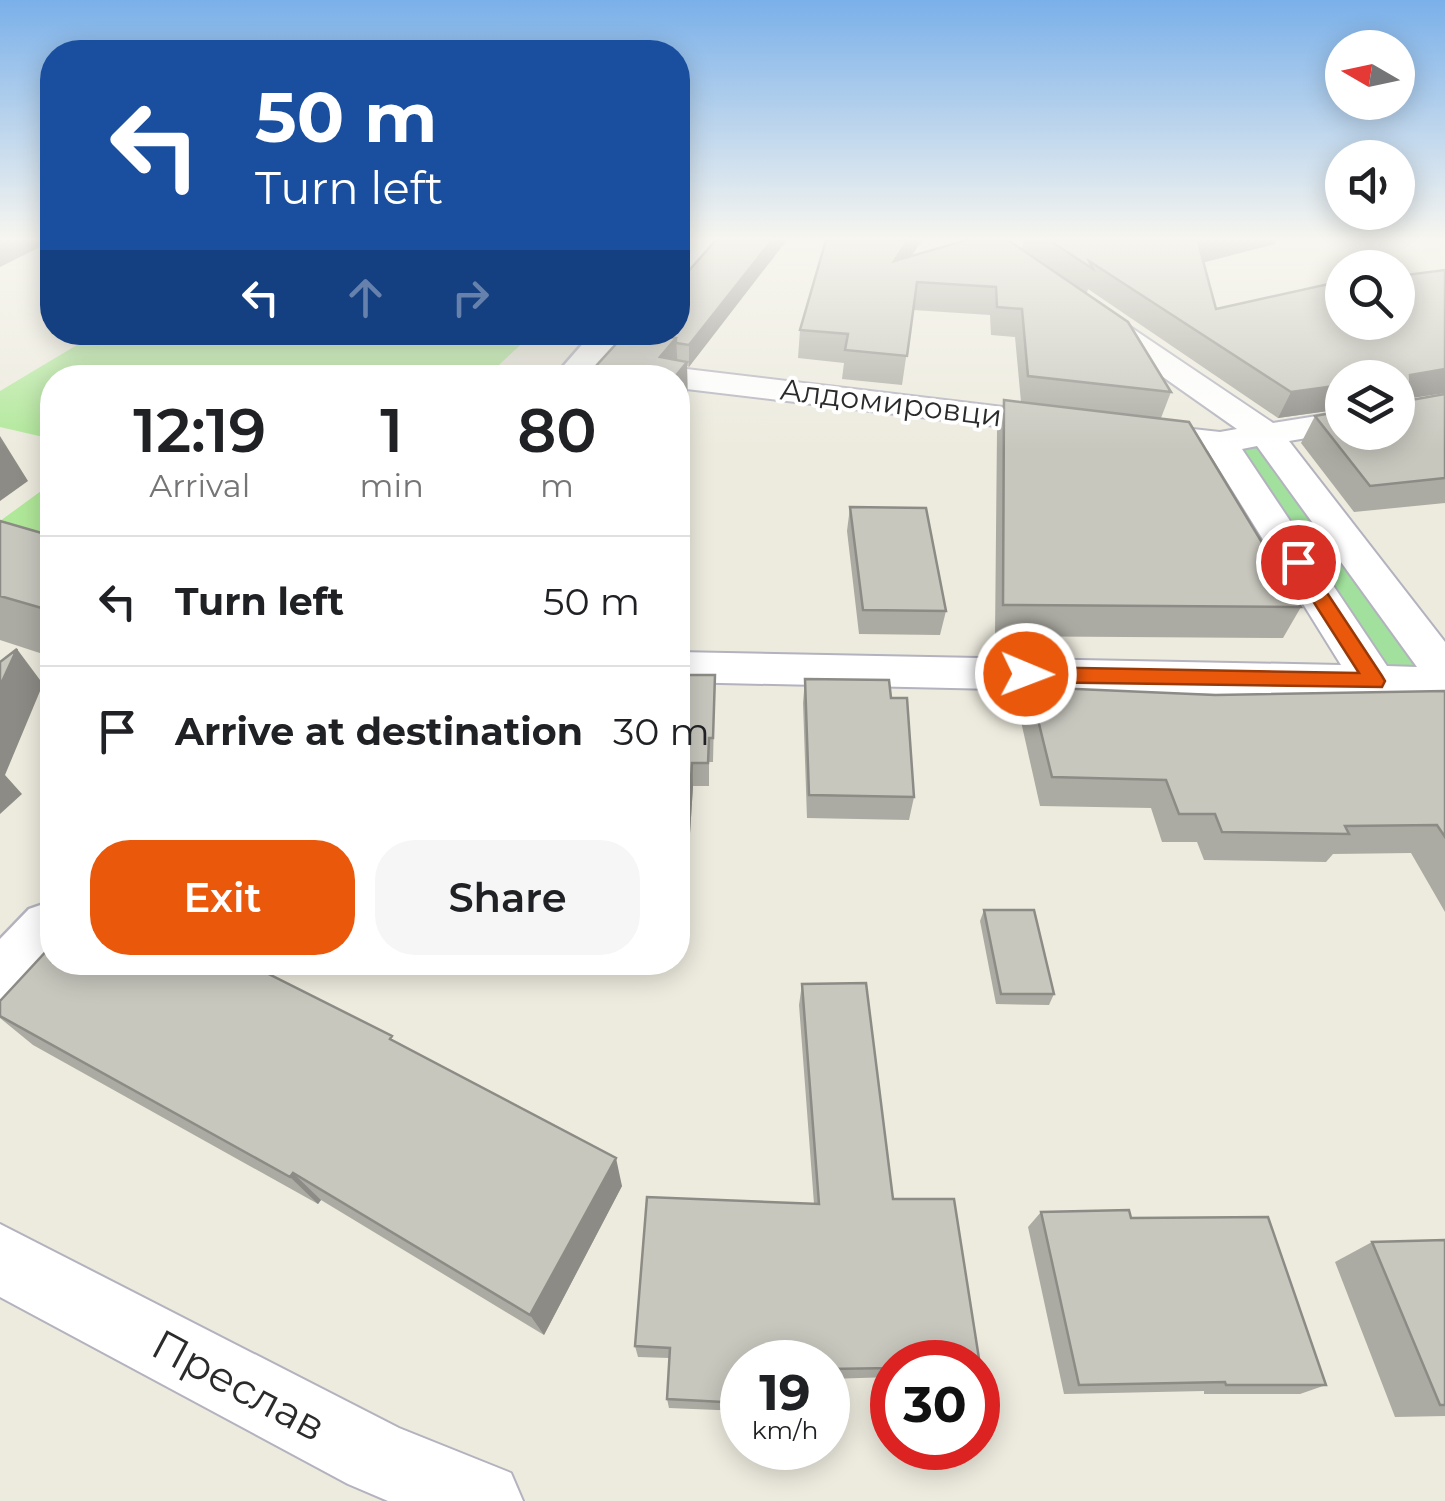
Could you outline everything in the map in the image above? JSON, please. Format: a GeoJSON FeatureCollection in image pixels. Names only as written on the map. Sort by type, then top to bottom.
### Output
{"type":"FeatureCollection","features":[{"type":"Feature","properties":{"kind":"street"},"geometry":{"type":"LineString","coordinates":[[1085,310],[1266,434],[1445,673]]}},
{"type":"Feature","properties":{"kind":"street"},"geometry":{"type":"LineString","coordinates":[[582,365],[600,345]]}},
{"type":"Feature","properties":{"kind":"street","name":"Алдомировци"},"geometry":{"type":"LineString","coordinates":[[690,380],[1220,442],[1325,425]]}},
{"type":"Feature","properties":{"kind":"street"},"geometry":{"type":"LineString","coordinates":[[1220,442],[1374,681]]}},
{"type":"Feature","properties":{"kind":"street"},"geometry":{"type":"LineString","coordinates":[[690,667],[1445,683]]}},
{"type":"Feature","properties":{"kind":"street"},"geometry":{"type":"LineString","coordinates":[[0,984],[40,942]]}},
{"type":"Feature","properties":{"kind":"street","name":"Преслав"},"geometry":{"type":"LineString","coordinates":[[0,1259],[375,1458],[483,1501]]}},
{"type":"Feature","properties":{"kind":"green space"},"geometry":{"type":"Polygon","coordinates":[[[77,345],[520,345],[499,365],[43,365],[77,345]]]}},
{"type":"Feature","properties":{"kind":"green space"},"geometry":{"type":"Polygon","coordinates":[[[40,367],[40,436],[0,427],[0,391],[40,367]]]}},
{"type":"Feature","properties":{"kind":"green space"},"geometry":{"type":"Polygon","coordinates":[[[1266,434],[1445,673],[1374,681],[1220,442],[1266,434]]]}},
{"type":"Feature","properties":{"kind":"green space"},"geometry":{"type":"Polygon","coordinates":[[[40,492],[40,559],[0,548],[0,521],[40,492]]]}},
{"type":"Feature","properties":{"kind":"building"},"geometry":{"type":"Polygon","coordinates":[[[690,310],[717,310],[690,344],[690,310]]]}},
{"type":"Feature","properties":{"kind":"building"},"geometry":{"type":"Polygon","coordinates":[[[806,310],[913,310],[907,356],[845,350],[848,334],[800,330],[806,310]]]}},
{"type":"Feature","properties":{"kind":"building"},"geometry":{"type":"Polygon","coordinates":[[[1022,310],[1111,310],[1128,322],[1171,392],[1028,376],[1022,310]]]}},
{"type":"Feature","properties":{"kind":"building"},"geometry":{"type":"Polygon","coordinates":[[[1165,310],[1325,310],[1325,340],[1415,340],[1415,310],[1445,310],[1445,369],[1415,374],[1415,360],[1325,360],[1325,387],[1291,392],[1165,310]]]}},
{"type":"Feature","properties":{"kind":"building"},"geometry":{"type":"Polygon","coordinates":[[[615,345],[670,345],[660,357],[687,362],[685,365],[597,365],[615,345]]]}},
{"type":"Feature","properties":{"kind":"building"},"geometry":{"type":"Polygon","coordinates":[[[1445,394],[1445,478],[1370,486],[1342,450],[1415,450],[1415,399],[1445,394]]]}},
{"type":"Feature","properties":{"kind":"building"},"geometry":{"type":"Polygon","coordinates":[[[1004,400],[1189,422],[1301,607],[1003,605],[1004,400]]]}},
{"type":"Feature","properties":{"kind":"building"},"geometry":{"type":"Polygon","coordinates":[[[1325,414],[1325,429],[1315,416],[1325,414]]]}},
{"type":"Feature","properties":{"kind":"building"},"geometry":{"type":"Polygon","coordinates":[[[850,507],[926,508],[946,611],[863,610],[850,507]]]}},
{"type":"Feature","properties":{"kind":"building"},"geometry":{"type":"Polygon","coordinates":[[[0,521],[40,533],[40,608],[0,596],[0,521]]]}},
{"type":"Feature","properties":{"kind":"building"},"geometry":{"type":"Polygon","coordinates":[[[17,649],[0,686],[0,662],[17,649]]]}},
{"type":"Feature","properties":{"kind":"building"},"geometry":{"type":"Polygon","coordinates":[[[690,675],[715,675],[713,738],[709,738],[708,763],[692,763],[690,795],[690,675]]]}},
{"type":"Feature","properties":{"kind":"building"},"geometry":{"type":"Polygon","coordinates":[[[805,679],[889,680],[891,698],[907,698],[914,797],[809,795],[805,679]]]}},
{"type":"Feature","properties":{"kind":"building"},"geometry":{"type":"Polygon","coordinates":[[[1030,687],[1215,695],[1445,691],[1445,837],[1437,825],[1345,826],[1349,834],[1222,832],[1215,814],[1179,814],[1166,780],[1052,777],[1030,687]]]}},
{"type":"Feature","properties":{"kind":"building"},"geometry":{"type":"Polygon","coordinates":[[[984,910],[1034,910],[1054,994],[1001,994],[984,910]]]}},
{"type":"Feature","properties":{"kind":"building"},"geometry":{"type":"Polygon","coordinates":[[[40,958],[40,975],[271,975],[616,1158],[530,1315],[293,1173],[290,1177],[0,1016],[0,1001],[40,958]]]}},
{"type":"Feature","properties":{"kind":"building"},"geometry":{"type":"Polygon","coordinates":[[[866,983],[893,1199],[954,1199],[976,1340],[870,1340],[870,1368],[850,1369],[850,1340],[720,1340],[720,1402],[667,1399],[670,1348],[635,1346],[647,1197],[819,1204],[802,984],[866,983]]]}},
{"type":"Feature","properties":{"kind":"building"},"geometry":{"type":"Polygon","coordinates":[[[1129,1210],[1131,1218],[1268,1217],[1326,1385],[1079,1385],[1041,1212],[1129,1210]]]}},
{"type":"Feature","properties":{"kind":"building"},"geometry":{"type":"Polygon","coordinates":[[[1445,1240],[1445,1405],[1440,1405],[1372,1242],[1445,1240]]]}},
{"type":"Feature","properties":{"kind":"route"},"geometry":{"type":"LineString","coordinates":[[1026,674],[1374,681],[1298,562]]}}]}
